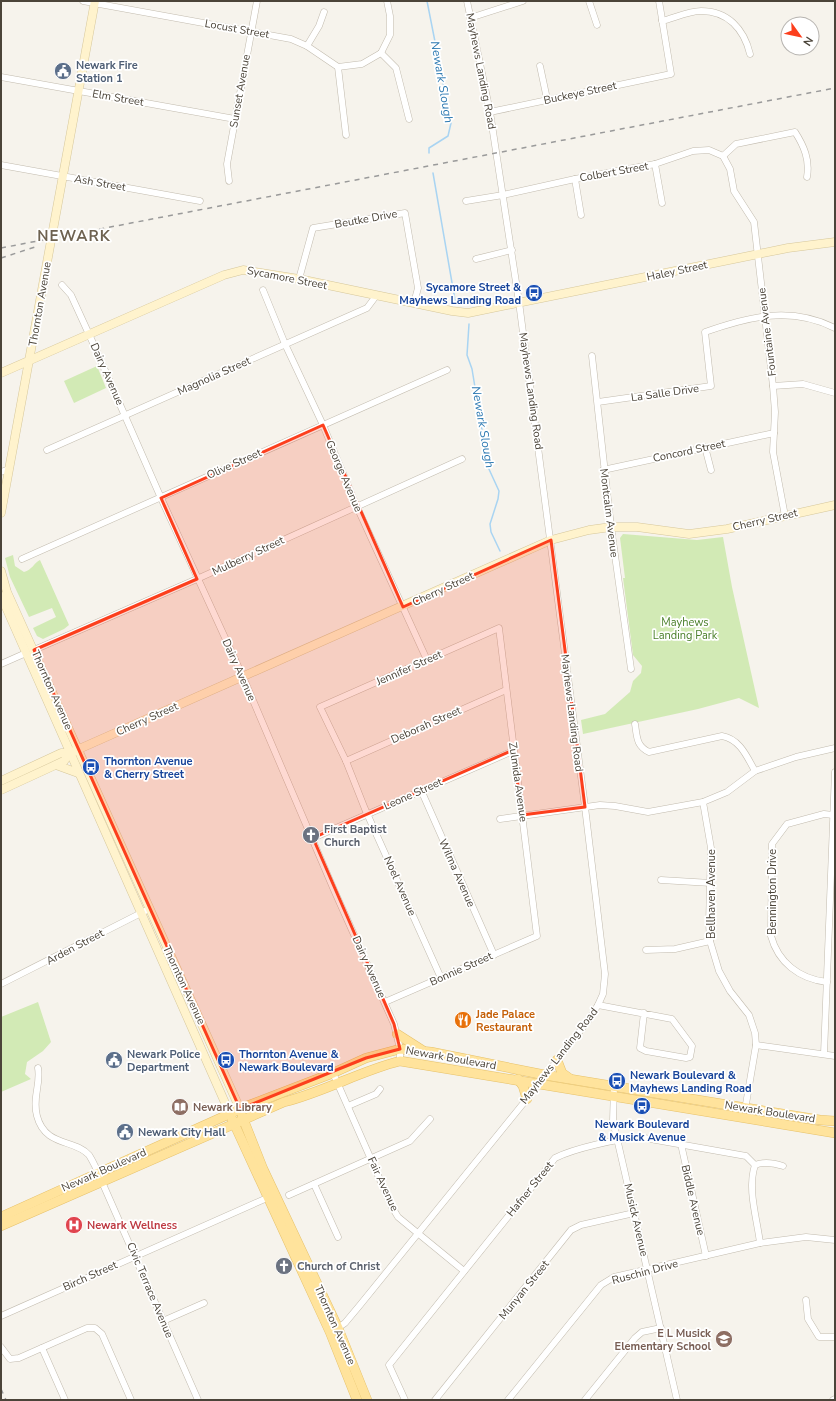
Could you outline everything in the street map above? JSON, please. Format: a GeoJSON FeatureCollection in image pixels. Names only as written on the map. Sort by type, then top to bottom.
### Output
{"type":"FeatureCollection","features":[{"type":"Feature","properties":{"kind":"main road"},"geometry":{"type":"LineString","coordinates":[[397,1034],[424,1052]]}},
{"type":"Feature","properties":{"kind":"main road","name":"Newark Boulevard"},"geometry":{"type":"LineString","coordinates":[[1,1217],[240,1109],[333,1073],[366,1058],[400,1049],[424,1052],[570,1079],[613,1091],[744,1118],[835,1132]]}},
{"type":"Feature","properties":{"kind":"main road"},"geometry":{"type":"LineString","coordinates":[[557,1060],[562,1073],[570,1079]]}},
{"type":"Feature","properties":{"kind":"main road","name":"Newark Boulevard"},"geometry":{"type":"LineString","coordinates":[[1,1226],[202,1136],[244,1120],[284,1102],[302,1098],[381,1066],[400,1061],[539,1084],[613,1091],[835,1121]]}},
{"type":"Feature","properties":{"kind":"main road"},"geometry":{"type":"LineString","coordinates":[[518,1080],[523,1086],[526,1099]]}},
{"type":"Feature","properties":{"kind":"main road","name":"Thornton Avenue"},"geometry":{"type":"LineString","coordinates":[[240,1109],[334,1330],[357,1400]]}},
{"type":"Feature","properties":{"kind":"main road","name":"Thornton Avenue"},"geometry":{"type":"LineString","coordinates":[[230,1114],[267,1198],[368,1400]]}},
{"type":"Feature","properties":{"kind":"street","name":"Locust Street"},"geometry":{"type":"LineString","coordinates":[[83,1],[291,39],[307,46],[338,67]]}},
{"type":"Feature","properties":{"kind":"street","name":"Sunset Avenue"},"geometry":{"type":"LineString","coordinates":[[229,181],[227,164],[256,1]]}},
{"type":"Feature","properties":{"kind":"street"},"geometry":{"type":"LineString","coordinates":[[346,134],[338,67],[362,64],[381,52],[390,35],[390,16],[387,1]]}},
{"type":"Feature","properties":{"kind":"street","name":"Mayhews Landing Road"},"geometry":{"type":"LineString","coordinates":[[334,1330],[364,1300],[539,1084],[598,1005],[604,989],[605,974],[585,807],[512,250],[490,112],[467,1]]}},
{"type":"Feature","properties":{"kind":"street"},"geometry":{"type":"LineString","coordinates":[[470,18],[523,1]]}},
{"type":"Feature","properties":{"kind":"street"},"geometry":{"type":"LineString","coordinates":[[589,1],[597,24]]}},
{"type":"Feature","properties":{"kind":"street"},"geometry":{"type":"LineString","coordinates":[[659,1],[662,20],[701,11],[724,14],[746,39],[750,54]]}},
{"type":"Feature","properties":{"kind":"street","name":"Thornton Avenue"},"geometry":{"type":"LineString","coordinates":[[1,513],[5,471],[29,361],[95,2]]}},
{"type":"Feature","properties":{"kind":"street"},"geometry":{"type":"LineString","coordinates":[[307,46],[319,26],[324,12]]}},
{"type":"Feature","properties":{"kind":"street","name":"Buckeye Street"},"geometry":{"type":"LineString","coordinates":[[490,112],[671,74],[662,20]]}},
{"type":"Feature","properties":{"kind":"street"},"geometry":{"type":"LineString","coordinates":[[381,52],[396,68],[409,119]]}},
{"type":"Feature","properties":{"kind":"street"},"geometry":{"type":"LineString","coordinates":[[540,66],[547,99]]}},
{"type":"Feature","properties":{"kind":"street","name":"Elm Street"},"geometry":{"type":"LineString","coordinates":[[1,77],[235,119]]}},
{"type":"Feature","properties":{"kind":"street"},"geometry":{"type":"LineString","coordinates":[[723,156],[736,144],[795,132],[800,140],[809,164],[807,177]]}},
{"type":"Feature","properties":{"kind":"street","name":"Colbert Street"},"geometry":{"type":"LineString","coordinates":[[466,200],[503,195],[575,179],[655,164],[693,151],[709,150],[723,156]]}},
{"type":"Feature","properties":{"kind":"street","name":"Fountaine Avenue"},"geometry":{"type":"LineString","coordinates":[[723,156],[730,169],[734,191],[754,222],[774,386],[773,452],[785,516]]}},
{"type":"Feature","properties":{"kind":"street"},"geometry":{"type":"LineString","coordinates":[[655,164],[662,203]]}},
{"type":"Feature","properties":{"kind":"street","name":"Ash Street"},"geometry":{"type":"LineString","coordinates":[[1,165],[200,200]]}},
{"type":"Feature","properties":{"kind":"street"},"geometry":{"type":"LineString","coordinates":[[575,179],[581,215]]}},
{"type":"Feature","properties":{"kind":"street","name":"Beutke Drive"},"geometry":{"type":"LineString","coordinates":[[299,279],[313,228],[405,213],[418,288],[414,303]]}},
{"type":"Feature","properties":{"kind":"street","name":"Haley Street"},"geometry":{"type":"LineString","coordinates":[[519,302],[759,254],[835,242]]}},
{"type":"Feature","properties":{"kind":"street"},"geometry":{"type":"LineString","coordinates":[[476,259],[512,250]]}},
{"type":"Feature","properties":{"kind":"street","name":"Sycamore Street"},"geometry":{"type":"LineString","coordinates":[[1,373],[224,275],[243,270],[299,279],[376,296],[468,313],[519,302]]}},
{"type":"Feature","properties":{"kind":"street","name":"Dairy Avenue"},"geometry":{"type":"LineString","coordinates":[[62,285],[71,295],[89,334],[197,579],[243,677],[312,838],[385,1002],[397,1034],[400,1049],[400,1061]]}},
{"type":"Feature","properties":{"kind":"street","name":"George Avenue"},"geometry":{"type":"LineString","coordinates":[[263,290],[285,344],[323,425],[357,507],[427,660]]}},
{"type":"Feature","properties":{"kind":"street","name":"Magnolia Street"},"geometry":{"type":"LineString","coordinates":[[47,450],[367,308],[376,296]]}},
{"type":"Feature","properties":{"kind":"street","name":"La Salle Drive"},"geometry":{"type":"LineString","coordinates":[[598,402],[711,386],[705,332],[733,322],[765,316],[792,315],[811,318],[834,326]]}},
{"type":"Feature","properties":{"kind":"street","name":"Montcalm Avenue"},"geometry":{"type":"LineString","coordinates":[[592,356],[610,527],[631,669]]}},
{"type":"Feature","properties":{"kind":"street","name":"Olive Street"},"geometry":{"type":"LineString","coordinates":[[22,559],[447,370]]}},
{"type":"Feature","properties":{"kind":"street"},"geometry":{"type":"LineString","coordinates":[[774,386],[803,384],[835,393]]}},
{"type":"Feature","properties":{"kind":"street","name":"Concord Street"},"geometry":{"type":"LineString","coordinates":[[604,470],[774,433]]}},
{"type":"Feature","properties":{"kind":"street"},"geometry":{"type":"LineString","coordinates":[[705,447],[711,470]]}},
{"type":"Feature","properties":{"kind":"street","name":"Mulberry Street"},"geometry":{"type":"LineString","coordinates":[[1,664],[197,579],[462,459]]}},
{"type":"Feature","properties":{"kind":"street","name":"Cherry Street"},"geometry":{"type":"LineString","coordinates":[[2,786],[54,761],[61,753],[70,753],[403,607],[551,540],[588,530],[610,527],[637,527],[688,534],[726,529],[835,505]]}},
{"type":"Feature","properties":{"kind":"street","name":"Thornton Avenue"},"geometry":{"type":"LineString","coordinates":[[1,571],[7,592],[78,773],[230,1114]]}},
{"type":"Feature","properties":{"kind":"street","name":"Thornton Avenue"},"geometry":{"type":"LineString","coordinates":[[1,596],[79,749],[149,909],[240,1109]]}},
{"type":"Feature","properties":{"kind":"street","name":"Jennifer Street"},"geometry":{"type":"LineString","coordinates":[[320,707],[499,628]]}},
{"type":"Feature","properties":{"kind":"street","name":"Zulmida Avenue"},"geometry":{"type":"LineString","coordinates":[[499,628],[537,936]]}},
{"type":"Feature","properties":{"kind":"street","name":"Deborah Street"},"geometry":{"type":"LineString","coordinates":[[346,761],[506,690]]}},
{"type":"Feature","properties":{"kind":"street","name":"Noel Avenue"},"geometry":{"type":"LineString","coordinates":[[320,707],[346,761],[368,814],[442,978]]}},
{"type":"Feature","properties":{"kind":"street"},"geometry":{"type":"LineString","coordinates":[[635,724],[638,743],[642,749],[648,752],[722,736],[731,737],[741,747],[755,771]]}},
{"type":"Feature","properties":{"kind":"street"},"geometry":{"type":"LineString","coordinates":[[61,732],[60,746],[54,761],[78,773]]}},
{"type":"Feature","properties":{"kind":"street"},"geometry":{"type":"LineString","coordinates":[[500,819],[585,807],[615,806],[648,812],[703,802],[727,792],[755,771],[796,757],[835,748]]}},
{"type":"Feature","properties":{"kind":"street","name":"Leone Street"},"geometry":{"type":"LineString","coordinates":[[312,838],[513,751]]}},
{"type":"Feature","properties":{"kind":"street"},"geometry":{"type":"LineString","coordinates":[[824,1054],[835,772]]}},
{"type":"Feature","properties":{"kind":"street","name":"Wilma Avenue"},"geometry":{"type":"LineString","coordinates":[[421,790],[494,955]]}},
{"type":"Feature","properties":{"kind":"street","name":"Bellhaven Avenue"},"geometry":{"type":"LineString","coordinates":[[703,802],[711,848],[710,941],[715,960],[722,977],[752,1023],[756,1045],[744,1118]]}},
{"type":"Feature","properties":{"kind":"street","name":"Bennington Drive"},"geometry":{"type":"LineString","coordinates":[[827,982],[806,977],[791,969],[774,946],[770,936],[772,844],[787,824],[824,814],[834,815]]}},
{"type":"Feature","properties":{"kind":"street"},"geometry":{"type":"LineString","coordinates":[[661,880],[711,883]]}},
{"type":"Feature","properties":{"kind":"street","name":"Arden Street"},"geometry":{"type":"LineString","coordinates":[[1,984],[149,909]]}},
{"type":"Feature","properties":{"kind":"street","name":"Bonnie Street"},"geometry":{"type":"LineString","coordinates":[[385,1002],[537,936]]}},
{"type":"Feature","properties":{"kind":"street"},"geometry":{"type":"LineString","coordinates":[[646,950],[675,949],[710,941]]}},
{"type":"Feature","properties":{"kind":"street"},"geometry":{"type":"LineString","coordinates":[[598,1005],[644,1013],[672,1019],[690,1042],[693,1048],[691,1055],[686,1058],[646,1051],[640,1048],[644,1013]]}},
{"type":"Feature","properties":{"kind":"street"},"geometry":{"type":"LineString","coordinates":[[756,1045],[835,1056]]}},
{"type":"Feature","properties":{"kind":"street","name":"Civic Terrace Avenue"},"geometry":{"type":"LineString","coordinates":[[38,1068],[39,1075],[35,1094],[37,1116],[41,1126],[50,1136],[59,1142],[88,1154],[136,1256],[198,1400]]}},
{"type":"Feature","properties":{"kind":"street","name":"Fair Avenue"},"geometry":{"type":"LineString","coordinates":[[333,1073],[392,1207],[398,1217],[464,1271]]}},
{"type":"Feature","properties":{"kind":"street"},"geometry":{"type":"LineString","coordinates":[[348,1106],[376,1094],[380,1089]]}},
{"type":"Feature","properties":{"kind":"street","name":"Musick Avenue"},"geometry":{"type":"LineString","coordinates":[[613,1091],[613,1121],[661,1328],[676,1400]]}},
{"type":"Feature","properties":{"kind":"street"},"geometry":{"type":"LineString","coordinates":[[289,1195],[410,1141],[430,1119]]}},
{"type":"Feature","properties":{"kind":"street","name":"Hafner Street"},"geometry":{"type":"LineString","coordinates":[[405,1400],[389,1365],[555,1158],[565,1153],[639,1137],[746,1156],[755,1165]]}},
{"type":"Feature","properties":{"kind":"street","name":"Biddle Avenue"},"geometry":{"type":"LineString","coordinates":[[681,1144],[706,1256]]}},
{"type":"Feature","properties":{"kind":"street"},"geometry":{"type":"LineString","coordinates":[[760,1243],[752,1188],[752,1176],[755,1165],[760,1163],[773,1163],[784,1166]]}},
{"type":"Feature","properties":{"kind":"street"},"geometry":{"type":"LineString","coordinates":[[314,1184],[338,1237]]}},
{"type":"Feature","properties":{"kind":"street"},"geometry":{"type":"LineString","coordinates":[[267,1198],[278,1201]]}},
{"type":"Feature","properties":{"kind":"street","name":"Birch Street"},"geometry":{"type":"LineString","coordinates":[[1,1316],[267,1198]]}},
{"type":"Feature","properties":{"kind":"street","name":"Munyan Street"},"geometry":{"type":"LineString","coordinates":[[435,1400],[571,1230],[581,1224],[634,1213]]}},
{"type":"Feature","properties":{"kind":"street","name":"Ruschin Drive"},"geometry":{"type":"LineString","coordinates":[[508,1400],[601,1285],[614,1277],[760,1243],[806,1236],[835,1240]]}},
{"type":"Feature","properties":{"kind":"street"},"geometry":{"type":"LineString","coordinates":[[806,1300],[808,1319],[819,1337],[835,1338]]}},
{"type":"Feature","properties":{"kind":"street"},"geometry":{"type":"LineString","coordinates":[[163,1321],[204,1303]]}},
{"type":"Feature","properties":{"kind":"street"},"geometry":{"type":"LineString","coordinates":[[1,1347],[10,1359],[19,1358],[88,1328],[99,1329],[132,1400]]}},
{"type":"Feature","properties":{"kind":"street"},"geometry":{"type":"LineString","coordinates":[[585,1400],[635,1338],[642,1332],[661,1328]]}},
{"type":"Feature","properties":{"kind":"street"},"geometry":{"type":"LineString","coordinates":[[42,1348],[65,1400]]}},
{"type":"Feature","properties":{"kind":"highlighted area"},"geometry":{"type":"Polygon","coordinates":[[[323,425],[403,607],[551,540],[585,807],[522,815],[513,750],[313,838],[394,1024],[400,1049],[366,1058],[240,1109],[34,650],[197,579],[161,498],[323,425]]]}},
{"type":"Feature","properties":{"kind":"green space"},"geometry":{"type":"Polygon","coordinates":[[[97,366],[106,388],[74,403],[64,381],[97,366]]]}},
{"type":"Feature","properties":{"kind":"green space","name":"Mayhews Landing Park"},"geometry":{"type":"Polygon","coordinates":[[[623,534],[697,540],[723,537],[732,587],[759,708],[739,698],[698,709],[583,734],[581,720],[605,714],[630,692],[633,681],[641,673],[642,666],[633,655],[623,578],[625,578],[620,538],[623,534]]]}},
{"type":"Feature","properties":{"kind":"green space"},"geometry":{"type":"Polygon","coordinates":[[[13,555],[15,566],[24,572],[29,570],[40,560],[69,625],[64,629],[43,639],[37,636],[33,628],[56,617],[52,608],[29,617],[10,577],[5,558],[13,555]]]}},
{"type":"Feature","properties":{"kind":"green space"},"geometry":{"type":"Polygon","coordinates":[[[38,1002],[51,1042],[43,1051],[27,1062],[25,1074],[31,1079],[1,1092],[1,1017],[38,1002]]]}},
{"type":"Feature","properties":{"kind":"waterway","name":"Newark Slough"},"geometry":{"type":"LineString","coordinates":[[427,1],[451,123],[448,136],[429,148],[429,153]]}},
{"type":"Feature","properties":{"kind":"waterway","name":"Newark Slough"},"geometry":{"type":"LineString","coordinates":[[433,173],[455,300]]}},
{"type":"Feature","properties":{"kind":"waterway","name":"Newark Slough"},"geometry":{"type":"LineString","coordinates":[[469,324],[467,355],[472,369],[488,467],[499,491],[490,524],[491,532],[500,551]]}},
{"type":"Feature","properties":{"kind":"railway"},"geometry":{"type":"LineString","coordinates":[[1,248],[835,88]]}},
{"type":"Feature","properties":{"kind":"railway"},"geometry":{"type":"LineString","coordinates":[[1,258],[35,247]]}},
{"type":"Feature","properties":{"kind":"railway"},"geometry":{"type":"LineString","coordinates":[[1,1389],[6,1400]]}},
{"type":"Feature","properties":{"kind":"place","name":"Newark Fire Station 1"},"geometry":{"type":"Point","coordinates":[63,71]}},
{"type":"Feature","properties":{"kind":"place","name":"Sycamore Street & Mayhews Landing Road"},"geometry":{"type":"Point","coordinates":[534,293]}},
{"type":"Feature","properties":{"kind":"place","name":"Thornton Avenue & Cherry Street"},"geometry":{"type":"Point","coordinates":[91,767]}},
{"type":"Feature","properties":{"kind":"place","name":"First Baptist Church"},"geometry":{"type":"Point","coordinates":[311,835]}},
{"type":"Feature","properties":{"kind":"place","name":"Jade Palace Restaurant"},"geometry":{"type":"Point","coordinates":[463,1020]}},
{"type":"Feature","properties":{"kind":"place","name":"Newark Police Department"},"geometry":{"type":"Point","coordinates":[114,1060]}},
{"type":"Feature","properties":{"kind":"place","name":"Thornton Avenue & Newark Boulevard"},"geometry":{"type":"Point","coordinates":[226,1060]}},
{"type":"Feature","properties":{"kind":"place","name":"Newark Boulevard & Mayhews Landing Road"},"geometry":{"type":"Point","coordinates":[617,1081]}},
{"type":"Feature","properties":{"kind":"place","name":"Newark Boulevard & Musick Avenue"},"geometry":{"type":"Point","coordinates":[642,1106]}},
{"type":"Feature","properties":{"kind":"place","name":"Newark Library"},"geometry":{"type":"Point","coordinates":[180,1107]}},
{"type":"Feature","properties":{"kind":"place","name":"Newark City Hall"},"geometry":{"type":"Point","coordinates":[125,1132]}},
{"type":"Feature","properties":{"kind":"place","name":"Newark Wellness"},"geometry":{"type":"Point","coordinates":[74,1225]}},
{"type":"Feature","properties":{"kind":"place","name":"Church of Christ"},"geometry":{"type":"Point","coordinates":[284,1266]}},
{"type":"Feature","properties":{"kind":"place","name":"E L Musick Elementary School"},"geometry":{"type":"Point","coordinates":[724,1339]}},
{"type":"Feature","properties":{"kind":"district","name":"NEWARK"},"geometry":{"type":"Point","coordinates":[74,236]}}]}
